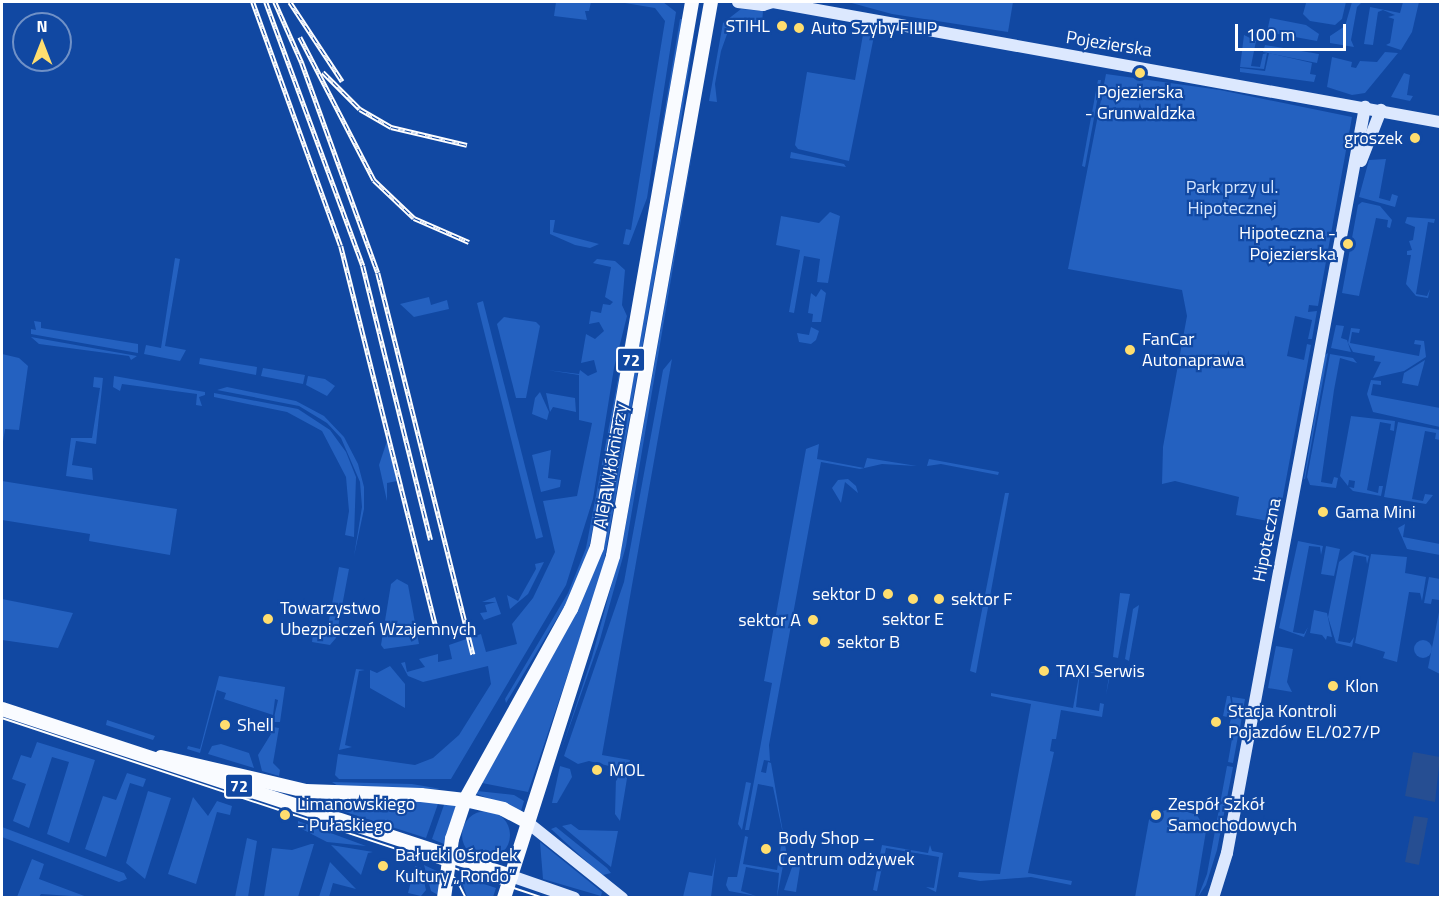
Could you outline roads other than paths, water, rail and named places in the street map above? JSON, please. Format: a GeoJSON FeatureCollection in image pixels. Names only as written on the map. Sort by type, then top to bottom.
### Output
{"type":"FeatureCollection","features":[{"type":"Feature","properties":{"kind":"main road","name":"Aleja Włókniarzy"},"geometry":{"type":"LineString","coordinates":[[450,855],[465,800],[576,600],[597,547],[692,2]]}},
{"type":"Feature","properties":{"kind":"main road","name":"Aleja Włókniarzy"},"geometry":{"type":"LineString","coordinates":[[527,822],[613,556],[711,2]]}},
{"type":"Feature","properties":{"kind":"main road","name":"72"},"geometry":{"type":"LineString","coordinates":[[2,709],[150,756],[176,768],[511,876],[527,822]]}},
{"type":"Feature","properties":{"kind":"main road","name":"72"},"geometry":{"type":"LineString","coordinates":[[150,756],[182,759],[306,791],[422,795],[465,800]]}},
{"type":"Feature","properties":{"kind":"main road"},"geometry":{"type":"LineString","coordinates":[[465,800],[503,809],[527,822]]}},
{"type":"Feature","properties":{"kind":"main road"},"geometry":{"type":"LineString","coordinates":[[444,897],[450,855]]}},
{"type":"Feature","properties":{"kind":"main road"},"geometry":{"type":"LineString","coordinates":[[504,897],[511,876]]}},
{"type":"Feature","properties":{"kind":"street","name":"Pojezierska"},"geometry":{"type":"LineString","coordinates":[[738,2],[763,5],[773,2],[1440,122]]}},
{"type":"Feature","properties":{"kind":"street","name":"Hipoteczna"},"geometry":{"type":"LineString","coordinates":[[1213,897],[1227,853],[1365,107]]}},
{"type":"Feature","properties":{"kind":"street","name":"Hipoteczna"},"geometry":{"type":"LineString","coordinates":[[1351,188],[1381,110]]}},
{"type":"Feature","properties":{"kind":"street"},"geometry":{"type":"LineString","coordinates":[[527,822],[622,897]]}},
{"type":"Feature","properties":{"kind":"street"},"geometry":{"type":"LineString","coordinates":[[511,876],[574,897]]}},
{"type":"Feature","properties":{"kind":"tram line"},"geometry":{"type":"LineString","coordinates":[[2,718],[544,898]]}},
{"type":"Feature","properties":{"kind":"tram line"},"geometry":{"type":"LineString","coordinates":[[443,867],[457,880],[466,898]]}},
{"type":"Feature","properties":{"kind":"railway"},"geometry":{"type":"LineString","coordinates":[[253,2],[341,246],[436,626]]}},
{"type":"Feature","properties":{"kind":"railway"},"geometry":{"type":"LineString","coordinates":[[266,2],[363,266],[431,540]]}},
{"type":"Feature","properties":{"kind":"railway"},"geometry":{"type":"LineString","coordinates":[[275,2],[302,63],[378,273],[473,654]]}},
{"type":"Feature","properties":{"kind":"railway"},"geometry":{"type":"LineString","coordinates":[[290,2],[342,81]]}},
{"type":"Feature","properties":{"kind":"railway"},"geometry":{"type":"LineString","coordinates":[[300,37],[374,180],[414,218],[469,242]]}},
{"type":"Feature","properties":{"kind":"railway"},"geometry":{"type":"LineString","coordinates":[[323,72],[360,109],[391,127],[467,145]]}},
{"type":"Feature","properties":{"kind":"place","name":"STIHL"},"geometry":{"type":"Point","coordinates":[782,26]}},
{"type":"Feature","properties":{"kind":"place","name":"Auto Szyby FILIP"},"geometry":{"type":"Point","coordinates":[799,28]}},
{"type":"Feature","properties":{"kind":"place","name":"Pojezierska - Grunwaldzka"},"geometry":{"type":"Point","coordinates":[1140,73]}},
{"type":"Feature","properties":{"kind":"place","name":"groszek"},"geometry":{"type":"Point","coordinates":[1415,138]}},
{"type":"Feature","properties":{"kind":"place","name":"Hipoteczna - Pojezierska"},"geometry":{"type":"Point","coordinates":[1348,244]}},
{"type":"Feature","properties":{"kind":"place","name":"FanCar Autonaprawa"},"geometry":{"type":"Point","coordinates":[1130,350]}},
{"type":"Feature","properties":{"kind":"place","name":"Gama Mini"},"geometry":{"type":"Point","coordinates":[1323,512]}},
{"type":"Feature","properties":{"kind":"place","name":"sektor D"},"geometry":{"type":"Point","coordinates":[888,594]}},
{"type":"Feature","properties":{"kind":"place","name":"sektor E"},"geometry":{"type":"Point","coordinates":[913,599]}},
{"type":"Feature","properties":{"kind":"place","name":"sektor F"},"geometry":{"type":"Point","coordinates":[939,599]}},
{"type":"Feature","properties":{"kind":"place","name":"Towarzystwo Ubezpieczeń Wzajemnych"},"geometry":{"type":"Point","coordinates":[268,619]}},
{"type":"Feature","properties":{"kind":"place","name":"sektor A"},"geometry":{"type":"Point","coordinates":[813,620]}},
{"type":"Feature","properties":{"kind":"place","name":"sektor B"},"geometry":{"type":"Point","coordinates":[825,642]}},
{"type":"Feature","properties":{"kind":"place","name":"TAXI Serwis"},"geometry":{"type":"Point","coordinates":[1044,671]}},
{"type":"Feature","properties":{"kind":"place","name":"Klon"},"geometry":{"type":"Point","coordinates":[1333,686]}},
{"type":"Feature","properties":{"kind":"place","name":"Stacja Kontroli Pojazdów EL/027/P"},"geometry":{"type":"Point","coordinates":[1216,722]}},
{"type":"Feature","properties":{"kind":"place","name":"Shell"},"geometry":{"type":"Point","coordinates":[225,725]}},
{"type":"Feature","properties":{"kind":"place","name":"MOL"},"geometry":{"type":"Point","coordinates":[597,770]}},
{"type":"Feature","properties":{"kind":"place","name":"Limanowskiego - Pułaskiego"},"geometry":{"type":"Point","coordinates":[285,815]}},
{"type":"Feature","properties":{"kind":"place","name":"Zespół Szkół Samochodowych"},"geometry":{"type":"Point","coordinates":[1156,815]}},
{"type":"Feature","properties":{"kind":"place","name":"Body Shop – Centrum odżywek"},"geometry":{"type":"Point","coordinates":[766,849]}},
{"type":"Feature","properties":{"kind":"place","name":"Bałucki Ośrodek Kultury „Rondo”"},"geometry":{"type":"Point","coordinates":[383,866]}},
{"type":"Feature","properties":{"kind":"park label","name":"Park przy ul. Hipotecznej"},"geometry":{"type":"Point","coordinates":[1232,198]}}]}
